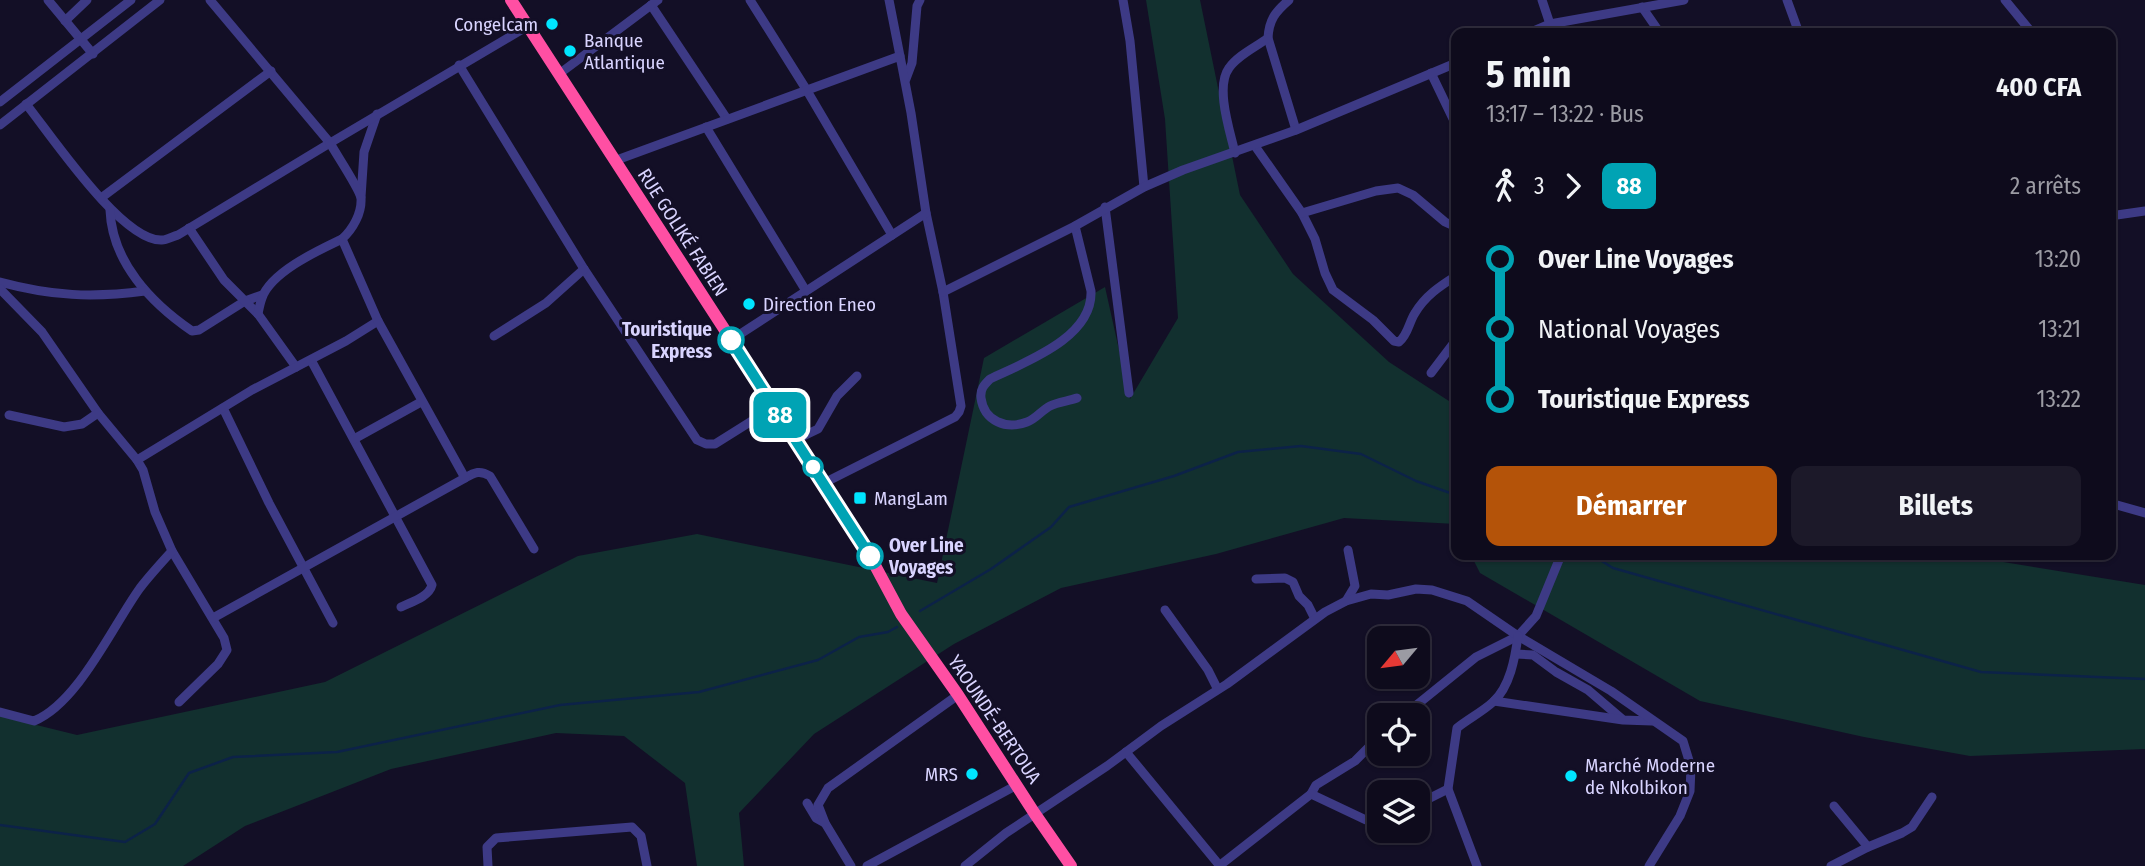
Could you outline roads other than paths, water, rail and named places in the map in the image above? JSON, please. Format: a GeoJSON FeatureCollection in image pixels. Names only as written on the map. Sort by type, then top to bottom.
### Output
{"type":"FeatureCollection","features":[{"type":"Feature","properties":{"kind":"highway","name":"RUE GOLIKÉ FABIEN"},"geometry":{"type":"LineString","coordinates":[[511,0],[824,483],[890,591]]}},
{"type":"Feature","properties":{"kind":"highway","name":"YAOUNDÉ-BERTOUA"},"geometry":{"type":"LineString","coordinates":[[890,591],[901,614],[1071,866]]}},
{"type":"Feature","properties":{"kind":"street"},"geometry":{"type":"LineString","coordinates":[[48,0],[93,54]]}},
{"type":"Feature","properties":{"kind":"street"},"geometry":{"type":"LineString","coordinates":[[65,21],[87,0]]}},
{"type":"Feature","properties":{"kind":"street"},"geometry":{"type":"LineString","coordinates":[[0,102],[131,0]]}},
{"type":"Feature","properties":{"kind":"street"},"geometry":{"type":"LineString","coordinates":[[0,125],[160,0]]}},
{"type":"Feature","properties":{"kind":"street"},"geometry":{"type":"LineString","coordinates":[[210,0],[330,143],[361,197]]}},
{"type":"Feature","properties":{"kind":"street"},"geometry":{"type":"LineString","coordinates":[[750,0],[892,235]]}},
{"type":"Feature","properties":{"kind":"street"},"geometry":{"type":"LineString","coordinates":[[824,483],[955,417],[961,406],[943,292],[926,213],[889,0]]}},
{"type":"Feature","properties":{"kind":"street"},"geometry":{"type":"LineString","coordinates":[[905,80],[912,63],[917,6],[920,0]]}},
{"type":"Feature","properties":{"kind":"street"},"geometry":{"type":"LineString","coordinates":[[1123,0],[1130,41],[1144,187]]}},
{"type":"Feature","properties":{"kind":"street"},"geometry":{"type":"LineString","coordinates":[[1289,0],[1276,11],[1269,25],[1268,38],[1296,130]]}},
{"type":"Feature","properties":{"kind":"street"},"geometry":{"type":"LineString","coordinates":[[1542,0],[1550,24]]}},
{"type":"Feature","properties":{"kind":"street"},"geometry":{"type":"LineString","coordinates":[[1542,28],[1550,24],[1684,0]]}},
{"type":"Feature","properties":{"kind":"street"},"geometry":{"type":"LineString","coordinates":[[1787,0],[1797,28]]}},
{"type":"Feature","properties":{"kind":"street"},"geometry":{"type":"LineString","coordinates":[[2005,0],[2028,28]]}},
{"type":"Feature","properties":{"kind":"street"},"geometry":{"type":"LineString","coordinates":[[559,74],[655,3],[727,119]]}},
{"type":"Feature","properties":{"kind":"street"},"geometry":{"type":"LineString","coordinates":[[1642,7],[1657,28]]}},
{"type":"Feature","properties":{"kind":"street"},"geometry":{"type":"LineString","coordinates":[[26,104],[110,210],[147,237],[163,240],[189,228],[528,26]]}},
{"type":"Feature","properties":{"kind":"street"},"geometry":{"type":"LineString","coordinates":[[1235,153],[1223,93],[1223,78],[1228,68],[1268,38]]}},
{"type":"Feature","properties":{"kind":"street"},"geometry":{"type":"LineString","coordinates":[[614,161],[900,56]]}},
{"type":"Feature","properties":{"kind":"street"},"geometry":{"type":"LineString","coordinates":[[459,65],[584,269],[698,440],[715,444],[774,407]]}},
{"type":"Feature","properties":{"kind":"street"},"geometry":{"type":"LineString","coordinates":[[943,292],[1075,226],[1105,206],[1144,187],[1183,170],[1296,130],[1451,65]]}},
{"type":"Feature","properties":{"kind":"street"},"geometry":{"type":"LineString","coordinates":[[101,198],[271,71]]}},
{"type":"Feature","properties":{"kind":"street"},"geometry":{"type":"LineString","coordinates":[[1431,74],[1451,115]]}},
{"type":"Feature","properties":{"kind":"street"},"geometry":{"type":"LineString","coordinates":[[110,210],[111,231],[124,263],[145,291],[192,331],[199,330],[245,301],[262,295],[293,266],[349,233],[358,217],[364,152],[377,114]]}},
{"type":"Feature","properties":{"kind":"street"},"geometry":{"type":"LineString","coordinates":[[706,127],[806,291]]}},
{"type":"Feature","properties":{"kind":"street"},"geometry":{"type":"LineString","coordinates":[[1255,146],[1302,213],[1315,239],[1333,290],[1373,320],[1394,341],[1403,339],[1414,314],[1428,296],[1451,280]]}},
{"type":"Feature","properties":{"kind":"street"},"geometry":{"type":"LineString","coordinates":[[1302,213],[1376,191],[1398,188],[1413,195],[1451,225]]}},
{"type":"Feature","properties":{"kind":"street"},"geometry":{"type":"LineString","coordinates":[[1105,206],[1129,393]]}},
{"type":"Feature","properties":{"kind":"street"},"geometry":{"type":"LineString","coordinates":[[2116,215],[2145,211]]}},
{"type":"Feature","properties":{"kind":"street"},"geometry":{"type":"LineString","coordinates":[[731,340],[926,213]]}},
{"type":"Feature","properties":{"kind":"street"},"geometry":{"type":"LineString","coordinates":[[1075,226],[1092,300],[1078,327],[1057,345],[990,379],[983,385],[980,394],[984,413],[991,419],[1008,425],[1027,422],[1051,406],[1077,398]]}},
{"type":"Feature","properties":{"kind":"street"},"geometry":{"type":"LineString","coordinates":[[189,228],[224,280],[258,314],[296,368]]}},
{"type":"Feature","properties":{"kind":"street"},"geometry":{"type":"LineString","coordinates":[[342,239],[378,321],[465,478]]}},
{"type":"Feature","properties":{"kind":"street"},"geometry":{"type":"LineString","coordinates":[[494,336],[546,303],[584,269]]}},
{"type":"Feature","properties":{"kind":"street"},"geometry":{"type":"LineString","coordinates":[[0,282],[57,295],[145,291]]}},
{"type":"Feature","properties":{"kind":"street"},"geometry":{"type":"LineString","coordinates":[[0,289],[41,332],[98,413],[137,460],[172,551],[224,638],[227,650],[218,664],[179,702]]}},
{"type":"Feature","properties":{"kind":"street"},"geometry":{"type":"LineString","coordinates":[[258,314],[262,295]]}},
{"type":"Feature","properties":{"kind":"street"},"geometry":{"type":"LineString","coordinates":[[137,460],[251,390],[311,360],[378,321]]}},
{"type":"Feature","properties":{"kind":"street"},"geometry":{"type":"LineString","coordinates":[[1432,373],[1451,347]]}},
{"type":"Feature","properties":{"kind":"street"},"geometry":{"type":"LineString","coordinates":[[311,360],[432,585],[426,594],[401,607]]}},
{"type":"Feature","properties":{"kind":"street"},"geometry":{"type":"LineString","coordinates":[[795,440],[818,429],[837,396],[857,376]]}},
{"type":"Feature","properties":{"kind":"street"},"geometry":{"type":"LineString","coordinates":[[354,439],[421,402]]}},
{"type":"Feature","properties":{"kind":"street"},"geometry":{"type":"LineString","coordinates":[[223,408],[269,503],[333,623]]}},
{"type":"Feature","properties":{"kind":"street"},"geometry":{"type":"LineString","coordinates":[[9,415],[64,426],[82,424],[98,413]]}},
{"type":"Feature","properties":{"kind":"street"},"geometry":{"type":"LineString","coordinates":[[213,618],[475,472],[482,471],[490,476],[534,549]]}},
{"type":"Feature","properties":{"kind":"street"},"geometry":{"type":"LineString","coordinates":[[2116,505],[2145,513]]}},
{"type":"Feature","properties":{"kind":"street"},"geometry":{"type":"LineString","coordinates":[[1346,601],[1355,586],[1348,550]]}},
{"type":"Feature","properties":{"kind":"street"},"geometry":{"type":"LineString","coordinates":[[0,712],[34,721],[56,709],[82,677],[140,589],[172,551]]}},
{"type":"Feature","properties":{"kind":"street"},"geometry":{"type":"LineString","coordinates":[[1419,703],[1476,657],[1518,636],[1536,616],[1558,560]]}},
{"type":"Feature","properties":{"kind":"street"},"geometry":{"type":"LineString","coordinates":[[1256,579],[1275,577],[1293,582],[1315,619]]}},
{"type":"Feature","properties":{"kind":"street"},"geometry":{"type":"LineString","coordinates":[[965,866],[1006,833],[1217,688],[1227,684],[1315,619],[1346,601],[1371,594],[1388,595],[1416,589],[1432,590],[1467,601],[1518,636],[1611,691],[1684,741],[1691,767],[1690,791],[1680,816],[1649,866]]}},
{"type":"Feature","properties":{"kind":"street"},"geometry":{"type":"LineString","coordinates":[[1165,610],[1208,670],[1217,688]]}},
{"type":"Feature","properties":{"kind":"street"},"geometry":{"type":"LineString","coordinates":[[1476,866],[1448,789],[1450,761],[1457,728],[1494,701],[1506,684],[1516,654],[1518,636]]}},
{"type":"Feature","properties":{"kind":"street"},"geometry":{"type":"LineString","coordinates":[[1516,654],[1533,655],[1588,690],[1623,720]]}},
{"type":"Feature","properties":{"kind":"street"},"geometry":{"type":"LineString","coordinates":[[851,866],[825,823],[818,805],[828,788],[958,695]]}},
{"type":"Feature","properties":{"kind":"street"},"geometry":{"type":"LineString","coordinates":[[1494,701],[1623,720],[1654,721]]}},
{"type":"Feature","properties":{"kind":"street"},"geometry":{"type":"LineString","coordinates":[[1126,752],[1220,866],[1311,794],[1316,785],[1355,761],[1367,749]]}},
{"type":"Feature","properties":{"kind":"street"},"geometry":{"type":"LineString","coordinates":[[867,866],[1017,785]]}},
{"type":"Feature","properties":{"kind":"street"},"geometry":{"type":"LineString","coordinates":[[1430,798],[1448,789]]}},
{"type":"Feature","properties":{"kind":"street"},"geometry":{"type":"LineString","coordinates":[[1311,794],[1367,820]]}},
{"type":"Feature","properties":{"kind":"street"},"geometry":{"type":"LineString","coordinates":[[1831,866],[1912,827],[1932,797]]}},
{"type":"Feature","properties":{"kind":"street"},"geometry":{"type":"LineString","coordinates":[[807,803],[816,818],[825,823]]}},
{"type":"Feature","properties":{"kind":"street"},"geometry":{"type":"LineString","coordinates":[[1834,806],[1868,847]]}},
{"type":"Feature","properties":{"kind":"street"},"geometry":{"type":"LineString","coordinates":[[488,866],[487,847],[496,838],[632,827],[641,836],[647,866]]}},
{"type":"Feature","properties":{"kind":"waterway"},"geometry":{"type":"LineString","coordinates":[[920,611],[991,569],[1051,527],[1069,507],[1174,476],[1238,452],[1301,446],[1361,454],[1416,481],[1451,493]]}},
{"type":"Feature","properties":{"kind":"waterway"},"geometry":{"type":"LineString","coordinates":[[1600,560],[1613,568],[1981,672],[2145,679]]}},
{"type":"Feature","properties":{"kind":"waterway"},"geometry":{"type":"LineString","coordinates":[[0,825],[125,842],[155,824],[189,773],[233,757],[337,752],[560,705],[699,692],[818,660],[859,637],[888,632],[897,627]]}},
{"type":"Feature","properties":{"kind":"place","name":"Congelcam"},"geometry":{"type":"Point","coordinates":[552,24]}},
{"type":"Feature","properties":{"kind":"place","name":"Banque Atlantique"},"geometry":{"type":"Point","coordinates":[570,51]}},
{"type":"Feature","properties":{"kind":"place","name":"Direction Eneo"},"geometry":{"type":"Point","coordinates":[749,304]}},
{"type":"Feature","properties":{"kind":"place","name":"Touristique Express"},"geometry":{"type":"Point","coordinates":[731,340]}},
{"type":"Feature","properties":{"kind":"place","name":"MangLam"},"geometry":{"type":"Point","coordinates":[860,498]}},
{"type":"Feature","properties":{"kind":"place","name":"Over Line Voyages"},"geometry":{"type":"Point","coordinates":[870,556]}},
{"type":"Feature","properties":{"kind":"place","name":"MRS"},"geometry":{"type":"Point","coordinates":[972,774]}},
{"type":"Feature","properties":{"kind":"place","name":"Marché Moderne de Nkolbikon"},"geometry":{"type":"Point","coordinates":[1571,776]}}]}
